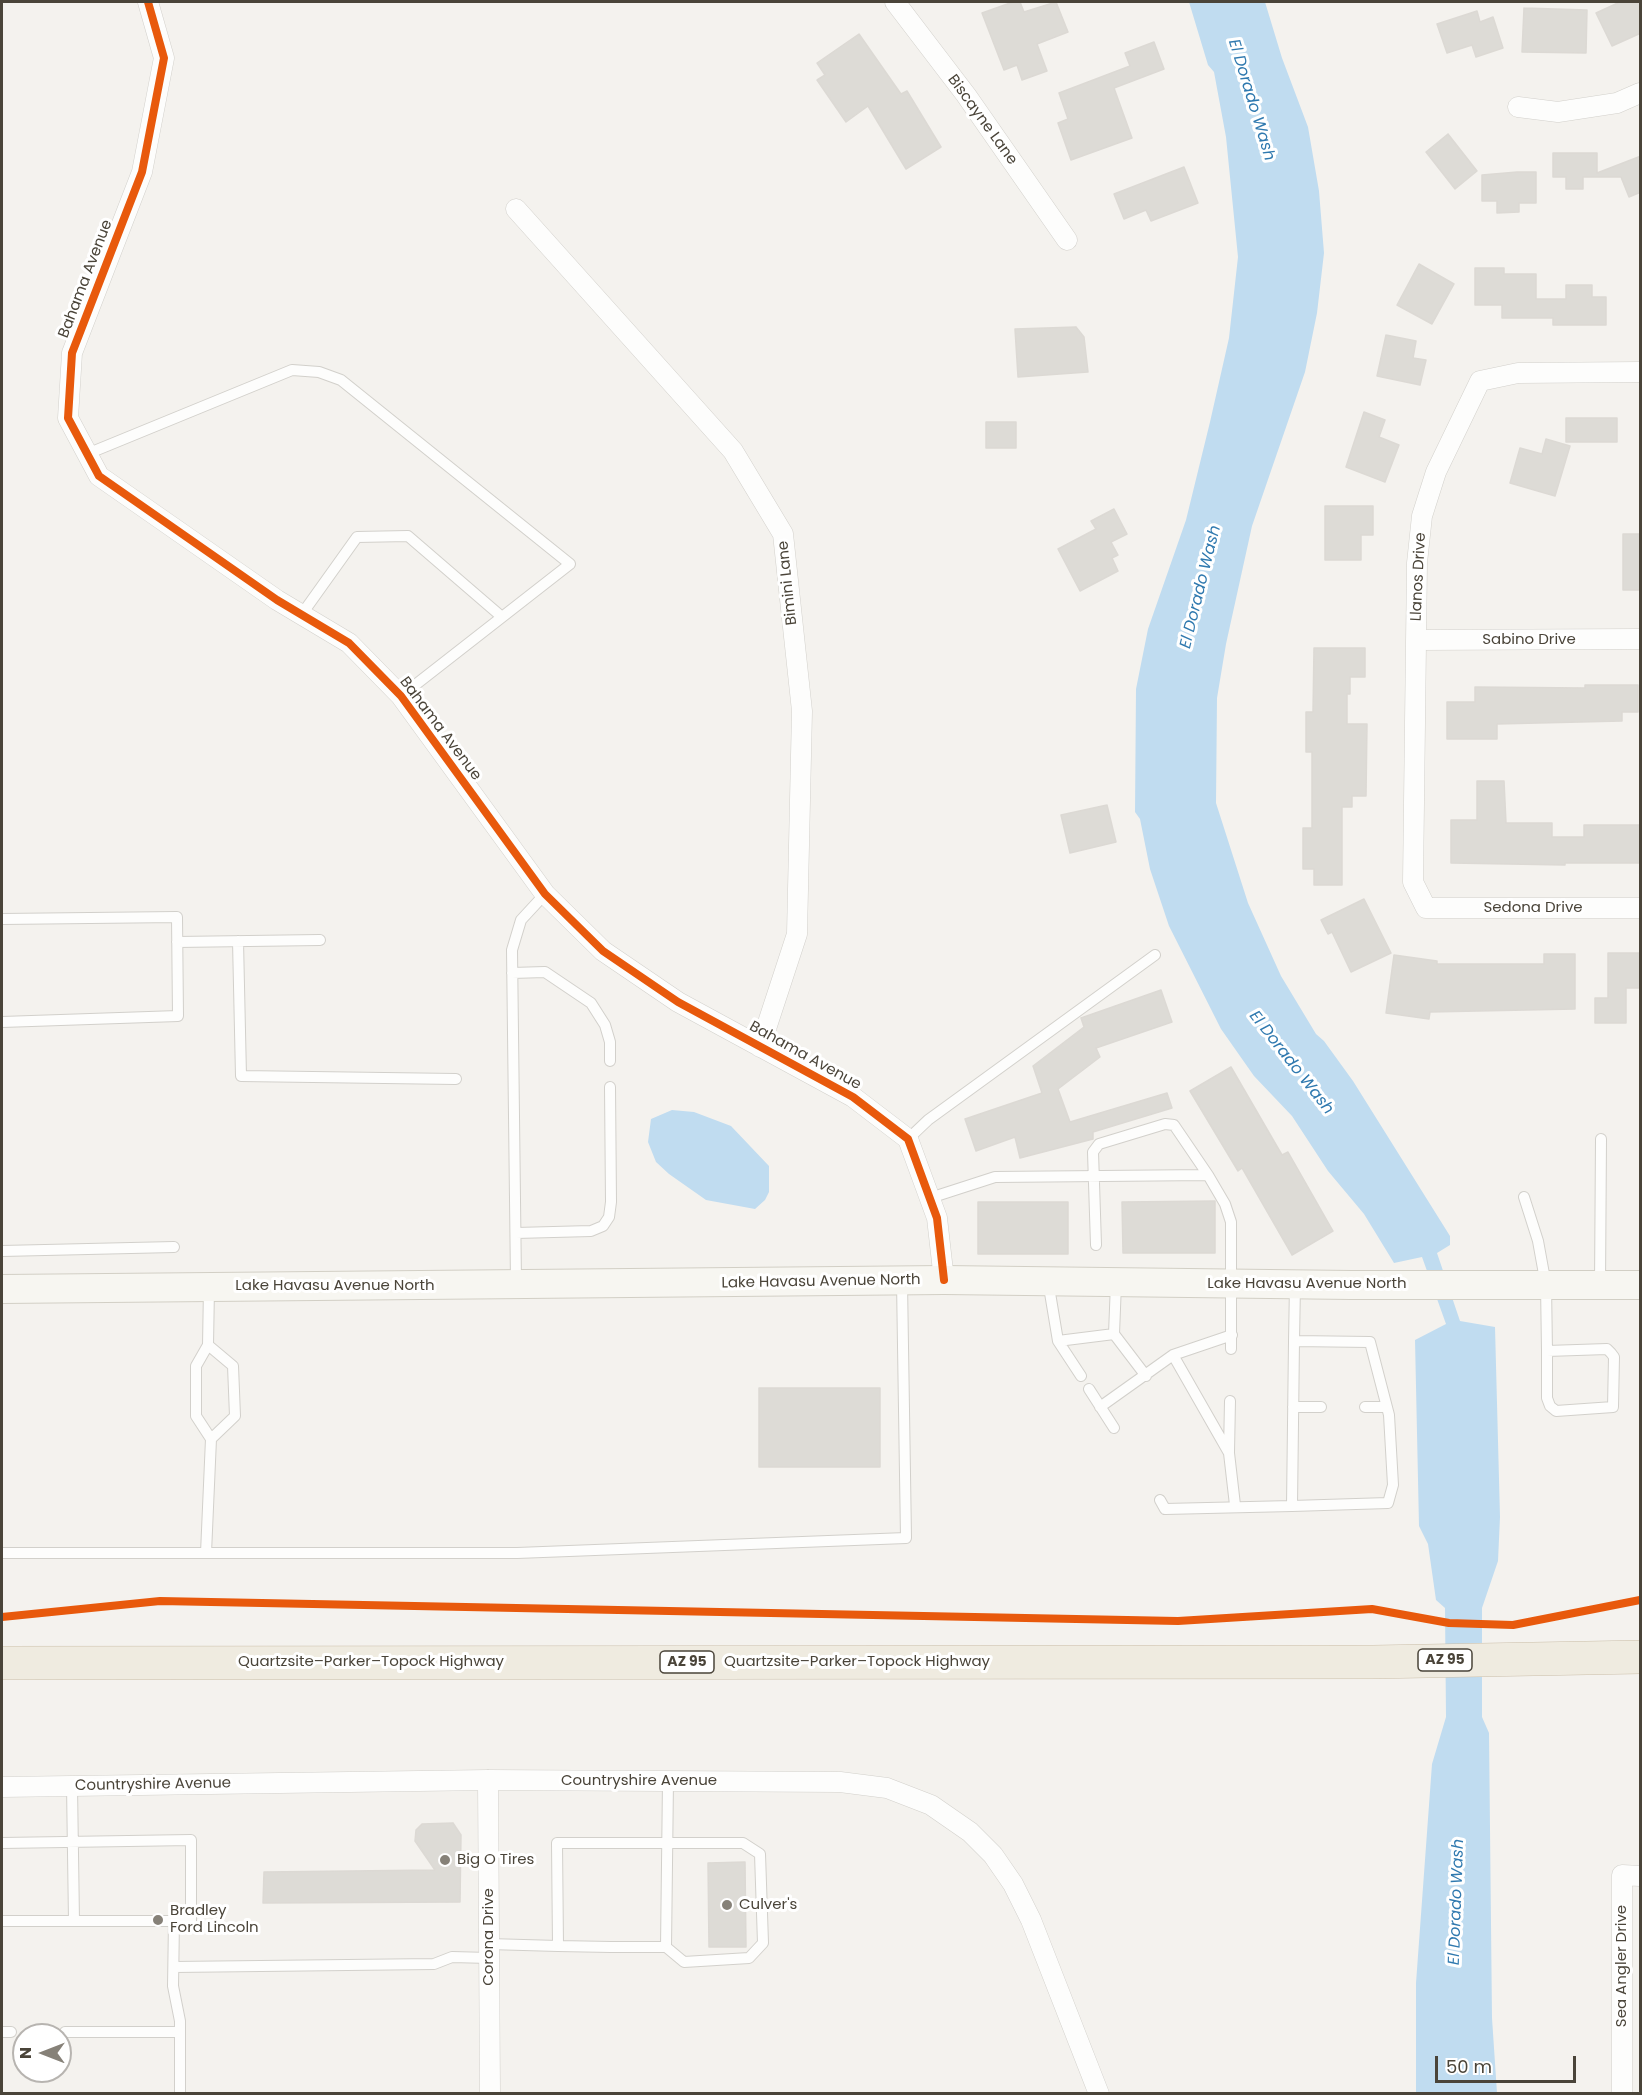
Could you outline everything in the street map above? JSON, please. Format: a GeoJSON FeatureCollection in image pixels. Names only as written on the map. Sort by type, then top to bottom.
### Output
{"type":"FeatureCollection","features":[{"type":"Feature","properties":{"kind":"highway","name":"Quartzsite–Parker–Topock Highway"},"geometry":{"type":"LineString","coordinates":[[2,1663],[1373,1662],[1641,1657]]}},
{"type":"Feature","properties":{"kind":"main road","name":"Lake Havasu Avenue North"},"geometry":{"type":"LineString","coordinates":[[2,1288],[944,1280],[1641,1286]]}},
{"type":"Feature","properties":{"kind":"street","name":"Bahama Avenue"},"geometry":{"type":"LineString","coordinates":[[148,2],[164,58],[142,172],[72,353],[68,418],[99,476],[277,600],[349,643],[400,696],[545,894],[603,951],[678,1002],[853,1097],[908,1139]]}},
{"type":"Feature","properties":{"kind":"street","name":"Biscayne Lane"},"geometry":{"type":"LineString","coordinates":[[895,2],[966,95],[1067,240]]}},
{"type":"Feature","properties":{"kind":"street"},"geometry":{"type":"LineString","coordinates":[[1518,107],[1558,112],[1617,103],[1641,93]]}},
{"type":"Feature","properties":{"kind":"street","name":"Bimini Lane"},"geometry":{"type":"LineString","coordinates":[[516,209],[732,451],[783,534],[802,711],[796,934],[760,1047]]}},
{"type":"Feature","properties":{"kind":"street","name":"Llanos Drive"},"geometry":{"type":"LineString","coordinates":[[1426,908],[1413,882],[1417,563],[1422,516],[1436,472],[1480,381],[1518,373],[1641,372]]}},
{"type":"Feature","properties":{"kind":"street","name":"Sabino Drive"},"geometry":{"type":"LineString","coordinates":[[1416,640],[1641,639]]}},
{"type":"Feature","properties":{"kind":"street","name":"Sedona Drive"},"geometry":{"type":"LineString","coordinates":[[1426,908],[1641,908]]}},
{"type":"Feature","properties":{"kind":"street"},"geometry":{"type":"LineString","coordinates":[[908,1139],[937,1218],[944,1280]]}},
{"type":"Feature","properties":{"kind":"street","name":"Countryshire Avenue"},"geometry":{"type":"LineString","coordinates":[[2,1787],[489,1780],[840,1782],[887,1788],[931,1805],[970,1832],[993,1855],[1018,1893],[1099,2094]]}},
{"type":"Feature","properties":{"kind":"street","name":"Corona Drive"},"geometry":{"type":"LineString","coordinates":[[489,1780],[490,2094]]}},
{"type":"Feature","properties":{"kind":"street","name":"Sea Angler Drive"},"geometry":{"type":"LineString","coordinates":[[1623,2094],[1631,1875]]}},
{"type":"Feature","properties":{"kind":"lane"},"geometry":{"type":"LineString","coordinates":[[87,454],[292,370],[319,372],[341,380],[570,564],[400,696]]}},
{"type":"Feature","properties":{"kind":"lane"},"geometry":{"type":"LineString","coordinates":[[302,614],[357,537],[408,536],[502,617]]}},
{"type":"Feature","properties":{"kind":"lane"},"geometry":{"type":"LineString","coordinates":[[516,1285],[512,950],[521,920],[545,894]]}},
{"type":"Feature","properties":{"kind":"lane"},"geometry":{"type":"LineString","coordinates":[[2,919],[177,918],[178,1016],[2,1022]]}},
{"type":"Feature","properties":{"kind":"lane"},"geometry":{"type":"LineString","coordinates":[[177,942],[320,940]]}},
{"type":"Feature","properties":{"kind":"lane"},"geometry":{"type":"LineString","coordinates":[[238,941],[241,1076],[456,1079]]}},
{"type":"Feature","properties":{"kind":"lane"},"geometry":{"type":"LineString","coordinates":[[908,1139],[928,1120],[1155,956]]}},
{"type":"Feature","properties":{"kind":"lane"},"geometry":{"type":"LineString","coordinates":[[512,973],[545,972],[591,1003],[605,1025],[610,1042],[610,1061]]}},
{"type":"Feature","properties":{"kind":"lane"},"geometry":{"type":"LineString","coordinates":[[516,1233],[591,1231],[603,1226],[609,1217],[610,1087]]}},
{"type":"Feature","properties":{"kind":"lane"},"geometry":{"type":"LineString","coordinates":[[1096,1245],[1093,1152],[1099,1144],[1165,1124],[1174,1125],[1208,1175],[1225,1204],[1231,1222],[1233,1284],[1231,1349]]}},
{"type":"Feature","properties":{"kind":"lane"},"geometry":{"type":"LineString","coordinates":[[1600,1285],[1601,1139]]}},
{"type":"Feature","properties":{"kind":"lane"},"geometry":{"type":"LineString","coordinates":[[930,1198],[995,1177],[1208,1175]]}},
{"type":"Feature","properties":{"kind":"lane"},"geometry":{"type":"LineString","coordinates":[[1524,1197],[1538,1241],[1546,1285],[1546,1351],[1550,1406],[1556,1410],[1613,1407],[1614,1357],[1611,1353],[1606,1349],[1546,1351]]}},
{"type":"Feature","properties":{"kind":"lane"},"geometry":{"type":"LineString","coordinates":[[2,1251],[174,1247]]}},
{"type":"Feature","properties":{"kind":"lane"},"geometry":{"type":"LineString","coordinates":[[1048,1281],[1059,1341],[1081,1376]]}},
{"type":"Feature","properties":{"kind":"lane"},"geometry":{"type":"LineString","coordinates":[[2,1553],[517,1552],[906,1538],[902,1282]]}},
{"type":"Feature","properties":{"kind":"lane"},"geometry":{"type":"LineString","coordinates":[[1116,1282],[1114,1334],[1146,1376]]}},
{"type":"Feature","properties":{"kind":"lane"},"geometry":{"type":"LineString","coordinates":[[1292,1506],[1295,1284]]}},
{"type":"Feature","properties":{"kind":"lane"},"geometry":{"type":"LineString","coordinates":[[206,1553],[211,1439],[196,1416],[196,1366],[208,1345],[209,1287]]}},
{"type":"Feature","properties":{"kind":"lane"},"geometry":{"type":"LineString","coordinates":[[1059,1341],[1114,1334]]}},
{"type":"Feature","properties":{"kind":"lane"},"geometry":{"type":"LineString","coordinates":[[1100,1407],[1173,1355],[1232,1335]]}},
{"type":"Feature","properties":{"kind":"lane"},"geometry":{"type":"LineString","coordinates":[[1160,1500],[1165,1509],[1235,1505],[1388,1503],[1393,1485],[1386,1407],[1370,1342],[1294,1341]]}},
{"type":"Feature","properties":{"kind":"lane"},"geometry":{"type":"LineString","coordinates":[[208,1345],[233,1366],[235,1416],[211,1439]]}},
{"type":"Feature","properties":{"kind":"lane"},"geometry":{"type":"LineString","coordinates":[[1173,1355],[1229,1453]]}},
{"type":"Feature","properties":{"kind":"lane"},"geometry":{"type":"LineString","coordinates":[[1089,1389],[1114,1428]]}},
{"type":"Feature","properties":{"kind":"lane"},"geometry":{"type":"LineString","coordinates":[[1230,1401],[1229,1453],[1235,1505]]}},
{"type":"Feature","properties":{"kind":"lane"},"geometry":{"type":"LineString","coordinates":[[1293,1407],[1321,1407]]}},
{"type":"Feature","properties":{"kind":"lane"},"geometry":{"type":"LineString","coordinates":[[1365,1407],[1386,1407]]}},
{"type":"Feature","properties":{"kind":"lane"},"geometry":{"type":"LineString","coordinates":[[666,1947],[668,1781]]}},
{"type":"Feature","properties":{"kind":"lane"},"geometry":{"type":"LineString","coordinates":[[72,1786],[74,1921]]}},
{"type":"Feature","properties":{"kind":"lane"},"geometry":{"type":"LineString","coordinates":[[2,1843],[191,1840],[191,1921],[2,1921]]}},
{"type":"Feature","properties":{"kind":"lane"},"geometry":{"type":"LineString","coordinates":[[174,1967],[434,1964],[452,1957],[489,1951],[558,1946],[666,1947],[684,1962],[749,1958],[763,1942],[760,1854],[743,1843],[667,1841],[557,1843],[558,1946]]}},
{"type":"Feature","properties":{"kind":"lane"},"geometry":{"type":"LineString","coordinates":[[174,1921],[174,1986],[180,2032],[180,2094]]}},
{"type":"Feature","properties":{"kind":"lane"},"geometry":{"type":"LineString","coordinates":[[72,2032],[180,2032]]}},
{"type":"Feature","properties":{"kind":"water","name":"El Dorado Wash"},"geometry":{"type":"Polygon","coordinates":[[[1189,2],[1265,2],[1282,58],[1308,127],[1319,191],[1324,253],[1317,313],[1305,372],[1252,526],[1226,644],[1217,698],[1216,803],[1248,903],[1281,976],[1316,1034],[1324,1041],[1353,1081],[1450,1236],[1450,1245],[1437,1253],[1460,1321],[1495,1327],[1500,1517],[1498,1561],[1482,1608],[1482,1717],[1489,1733],[1492,2018],[1497,2093],[1416,2093],[1416,1983],[1432,1764],[1446,1717],[1445,1608],[1436,1600],[1428,1544],[1419,1526],[1415,1340],[1446,1324],[1422,1257],[1394,1263],[1364,1214],[1328,1171],[1292,1116],[1254,1076],[1221,1029],[1169,926],[1150,869],[1140,819],[1135,812],[1136,689],[1148,629],[1186,520],[1210,422],[1229,338],[1238,257],[1226,137],[1214,72],[1208,65],[1189,2]]]}},
{"type":"Feature","properties":{"kind":"water"},"geometry":{"type":"Polygon","coordinates":[[[672,1110],[694,1112],[731,1126],[769,1166],[769,1192],[765,1200],[755,1209],[706,1200],[656,1162],[648,1142],[651,1119],[672,1110]]]}},
{"type":"Feature","properties":{"kind":"building"},"geometry":{"type":"Polygon","coordinates":[[[1013,2],[1020,2],[1024,12],[1056,2],[1068,32],[1037,44],[1047,71],[1022,80],[1017,65],[1004,70],[982,13],[1013,2]]]}},
{"type":"Feature","properties":{"kind":"building"},"geometry":{"type":"Polygon","coordinates":[[[1620,2],[1641,2],[1641,33],[1612,46],[1596,13],[1620,2]]]}},
{"type":"Feature","properties":{"kind":"building"},"geometry":{"type":"Polygon","coordinates":[[[1524,8],[1587,10],[1586,53],[1522,52],[1524,8]]]}},
{"type":"Feature","properties":{"kind":"building"},"geometry":{"type":"Polygon","coordinates":[[[1477,11],[1480,22],[1493,17],[1503,48],[1476,57],[1472,45],[1447,53],[1437,24],[1477,11]]]}},
{"type":"Feature","properties":{"kind":"building"},"geometry":{"type":"Polygon","coordinates":[[[859,34],[901,94],[907,91],[941,147],[906,169],[868,106],[846,122],[817,80],[825,75],[817,63],[859,34]]]}},
{"type":"Feature","properties":{"kind":"building"},"geometry":{"type":"Polygon","coordinates":[[[1154,42],[1164,69],[1114,88],[1132,138],[1071,160],[1058,123],[1068,119],[1059,93],[1130,66],[1125,53],[1154,42]]]}},
{"type":"Feature","properties":{"kind":"building"},"geometry":{"type":"Polygon","coordinates":[[[1448,134],[1477,171],[1455,189],[1426,152],[1448,134]]]}},
{"type":"Feature","properties":{"kind":"building"},"geometry":{"type":"Polygon","coordinates":[[[1553,153],[1597,153],[1597,173],[1641,156],[1641,192],[1629,197],[1621,177],[1583,177],[1583,189],[1566,189],[1566,177],[1553,177],[1553,153]]]}},
{"type":"Feature","properties":{"kind":"building"},"geometry":{"type":"Polygon","coordinates":[[[1184,167],[1198,203],[1151,221],[1146,210],[1124,219],[1114,194],[1184,167]]]}},
{"type":"Feature","properties":{"kind":"building"},"geometry":{"type":"Polygon","coordinates":[[[1536,172],[1536,203],[1519,203],[1519,212],[1497,213],[1497,201],[1482,201],[1482,175],[1536,172]]]}},
{"type":"Feature","properties":{"kind":"building"},"geometry":{"type":"Polygon","coordinates":[[[1419,264],[1454,284],[1432,324],[1397,305],[1419,264]]]}},
{"type":"Feature","properties":{"kind":"building"},"geometry":{"type":"Polygon","coordinates":[[[1475,268],[1504,268],[1504,274],[1536,274],[1536,299],[1566,299],[1566,285],[1592,285],[1592,297],[1606,297],[1606,325],[1553,325],[1553,318],[1502,318],[1502,305],[1475,305],[1475,268]]]}},
{"type":"Feature","properties":{"kind":"building"},"geometry":{"type":"Polygon","coordinates":[[[1076,327],[1084,337],[1088,372],[1018,377],[1015,329],[1076,327]]]}},
{"type":"Feature","properties":{"kind":"building"},"geometry":{"type":"Polygon","coordinates":[[[1386,335],[1416,341],[1413,358],[1426,360],[1420,385],[1377,376],[1386,335]]]}},
{"type":"Feature","properties":{"kind":"building"},"geometry":{"type":"Polygon","coordinates":[[[1364,412],[1385,420],[1379,437],[1399,445],[1385,482],[1346,467],[1364,412]]]}},
{"type":"Feature","properties":{"kind":"building"},"geometry":{"type":"Polygon","coordinates":[[[1566,418],[1617,418],[1617,442],[1566,442],[1566,418]]]}},
{"type":"Feature","properties":{"kind":"building"},"geometry":{"type":"Polygon","coordinates":[[[986,422],[1016,422],[1016,448],[986,448],[986,422]]]}},
{"type":"Feature","properties":{"kind":"building"},"geometry":{"type":"Polygon","coordinates":[[[1546,439],[1570,446],[1555,496],[1510,483],[1520,448],[1542,454],[1546,439]]]}},
{"type":"Feature","properties":{"kind":"building"},"geometry":{"type":"Polygon","coordinates":[[[1325,506],[1373,506],[1373,535],[1361,535],[1361,560],[1325,560],[1325,506]]]}},
{"type":"Feature","properties":{"kind":"building"},"geometry":{"type":"Polygon","coordinates":[[[1114,509],[1127,534],[1111,542],[1118,555],[1112,558],[1118,571],[1080,591],[1058,549],[1096,529],[1091,521],[1114,509]]]}},
{"type":"Feature","properties":{"kind":"building"},"geometry":{"type":"Polygon","coordinates":[[[1623,534],[1641,534],[1641,590],[1623,590],[1623,534]]]}},
{"type":"Feature","properties":{"kind":"building"},"geometry":{"type":"Polygon","coordinates":[[[1314,648],[1365,648],[1365,677],[1350,677],[1350,694],[1347,694],[1347,724],[1367,724],[1366,796],[1352,796],[1352,807],[1342,807],[1342,885],[1314,885],[1314,869],[1303,869],[1303,828],[1312,828],[1312,752],[1306,752],[1306,712],[1313,712],[1314,648]]]}},
{"type":"Feature","properties":{"kind":"building"},"geometry":{"type":"Polygon","coordinates":[[[1585,685],[1638,685],[1638,712],[1622,712],[1622,721],[1497,724],[1497,739],[1447,739],[1447,702],[1475,702],[1475,687],[1585,688],[1585,685]]]}},
{"type":"Feature","properties":{"kind":"building"},"geometry":{"type":"Polygon","coordinates":[[[1477,781],[1504,781],[1506,823],[1552,823],[1552,837],[1584,837],[1584,825],[1641,825],[1641,863],[1565,863],[1565,865],[1451,863],[1451,820],[1477,820],[1477,781]]]}},
{"type":"Feature","properties":{"kind":"building"},"geometry":{"type":"Polygon","coordinates":[[[1107,805],[1116,842],[1070,853],[1061,815],[1107,805]]]}},
{"type":"Feature","properties":{"kind":"building"},"geometry":{"type":"Polygon","coordinates":[[[1364,899],[1391,953],[1351,972],[1332,932],[1328,934],[1321,920],[1364,899]]]}},
{"type":"Feature","properties":{"kind":"building"},"geometry":{"type":"Polygon","coordinates":[[[1608,953],[1641,953],[1641,988],[1626,988],[1626,1023],[1595,1023],[1595,998],[1608,998],[1608,953]]]}},
{"type":"Feature","properties":{"kind":"building"},"geometry":{"type":"Polygon","coordinates":[[[1544,954],[1575,954],[1575,1009],[1430,1012],[1429,1019],[1386,1013],[1394,955],[1437,961],[1437,964],[1544,964],[1544,954]]]}},
{"type":"Feature","properties":{"kind":"building"},"geometry":{"type":"Polygon","coordinates":[[[1161,990],[1172,1022],[1096,1048],[1100,1057],[1058,1089],[1070,1122],[1167,1093],[1172,1108],[1093,1132],[1093,1139],[1020,1158],[1015,1137],[976,1151],[965,1119],[1042,1093],[1033,1066],[1084,1027],[1081,1018],[1161,990]]]}},
{"type":"Feature","properties":{"kind":"building"},"geometry":{"type":"Polygon","coordinates":[[[1231,1067],[1282,1155],[1288,1152],[1333,1231],[1292,1255],[1242,1168],[1238,1171],[1190,1091],[1231,1067]]]}},
{"type":"Feature","properties":{"kind":"building"},"geometry":{"type":"Polygon","coordinates":[[[1215,1201],[1215,1253],[1123,1253],[1122,1202],[1215,1201]]]}},
{"type":"Feature","properties":{"kind":"building"},"geometry":{"type":"Polygon","coordinates":[[[978,1202],[1068,1202],[1068,1254],[978,1254],[978,1202]]]}},
{"type":"Feature","properties":{"kind":"building"},"geometry":{"type":"Polygon","coordinates":[[[759,1388],[880,1388],[880,1467],[759,1467],[759,1388]]]}},
{"type":"Feature","properties":{"kind":"building","name":"Big O Tires"},"geometry":{"type":"Polygon","coordinates":[[[453,1823],[461,1835],[460,1902],[263,1903],[264,1872],[435,1870],[415,1841],[416,1830],[422,1824],[453,1823]]]}},
{"type":"Feature","properties":{"kind":"building","name":"Culver's"},"geometry":{"type":"Polygon","coordinates":[[[745,1862],[746,1947],[709,1947],[708,1863],[745,1862]]]}},
{"type":"Feature","properties":{"kind":"cycle path"},"geometry":{"type":"LineString","coordinates":[[148,2],[164,58],[142,172],[72,353],[68,418],[99,476],[277,600],[349,643],[401,696],[545,894],[603,951],[678,1002],[853,1097],[908,1139],[937,1218],[944,1280]]}},
{"type":"Feature","properties":{"kind":"cycle path"},"geometry":{"type":"LineString","coordinates":[[2,1617],[160,1601],[1178,1621],[1372,1609],[1449,1623],[1513,1625],[1640,1600]]}},
{"type":"Feature","properties":{"kind":"place","name":"Big O Tires"},"geometry":{"type":"Point","coordinates":[445,1860]}},
{"type":"Feature","properties":{"kind":"place","name":"Culver's"},"geometry":{"type":"Point","coordinates":[727,1905]}},
{"type":"Feature","properties":{"kind":"place","name":"Bradley Ford Lincoln"},"geometry":{"type":"Point","coordinates":[158,1920]}}]}
